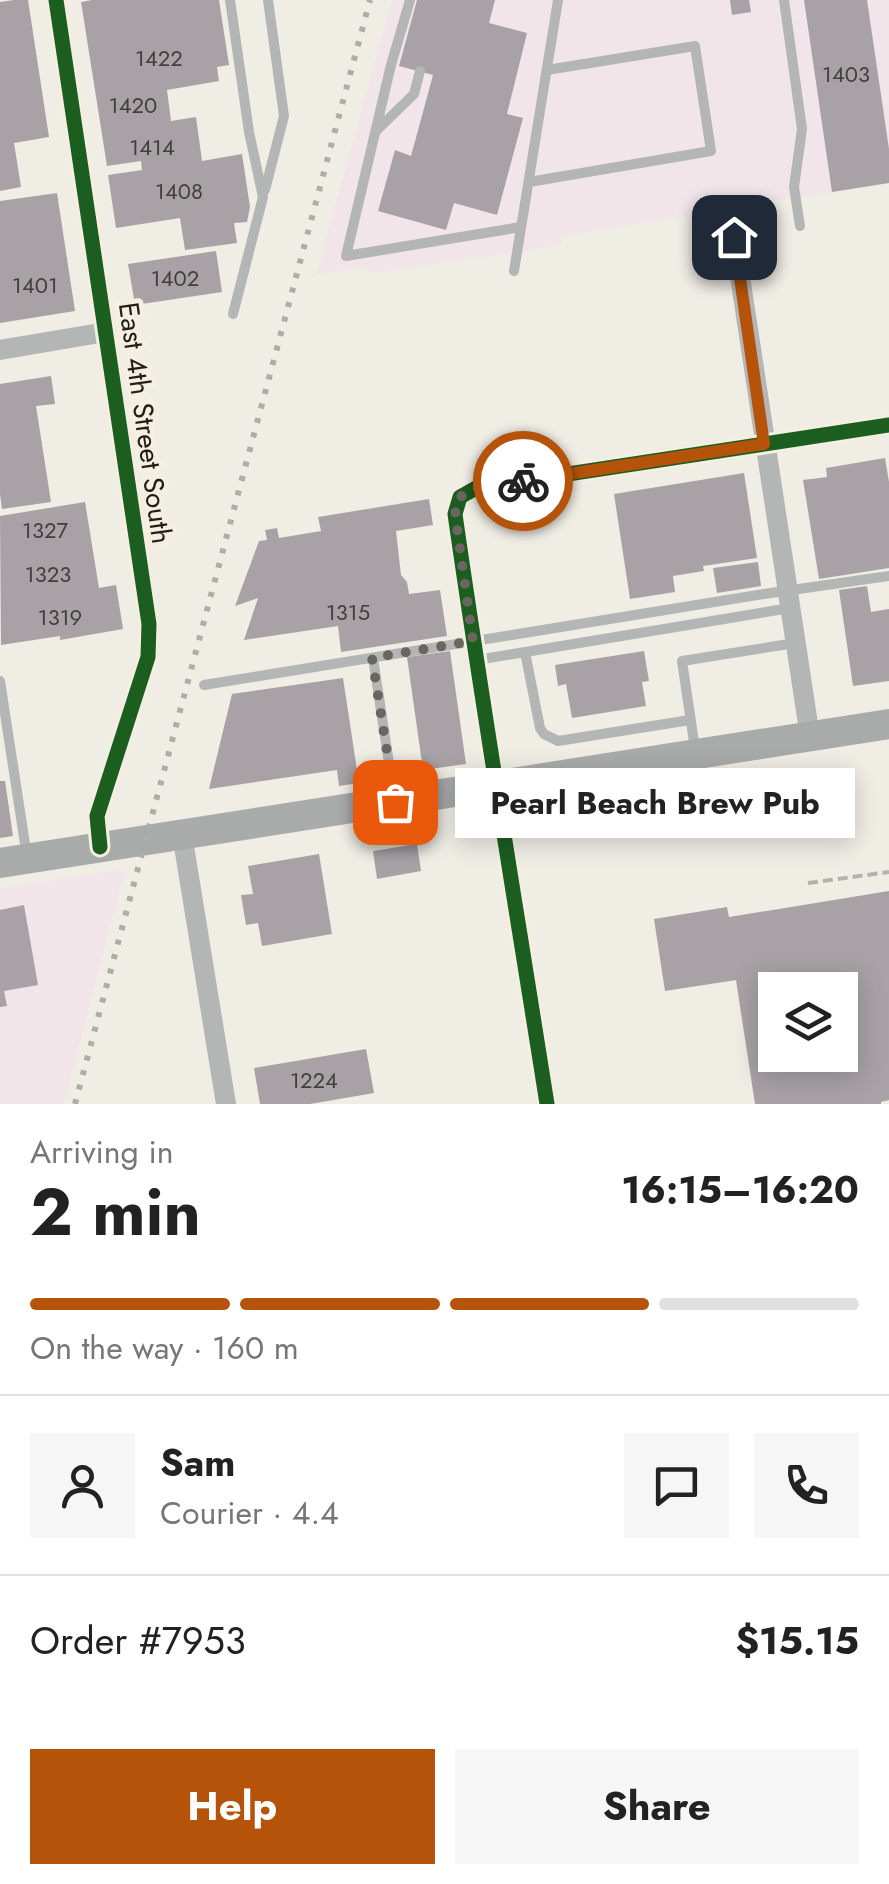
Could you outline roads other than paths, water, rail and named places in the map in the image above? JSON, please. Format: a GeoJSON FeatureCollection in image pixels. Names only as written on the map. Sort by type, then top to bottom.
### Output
{"type":"FeatureCollection","features":[{"type":"Feature","properties":{"kind":"main road"},"geometry":{"type":"LineString","coordinates":[[14,861],[497,786],[561,758],[696,754],[889,724]]}},
{"type":"Feature","properties":{"kind":"street","name":"East 4th Street South"},"geometry":{"type":"LineString","coordinates":[[56,0],[149,624],[148,656],[97,816],[100,847]]}},
{"type":"Feature","properties":{"kind":"street"},"geometry":{"type":"LineString","coordinates":[[734,237],[810,737]]}},
{"type":"Feature","properties":{"kind":"street"},"geometry":{"type":"LineString","coordinates":[[0,350],[106,332]]}},
{"type":"Feature","properties":{"kind":"street"},"geometry":{"type":"LineString","coordinates":[[547,1104],[455,514],[460,497],[476,488],[889,424]]}},
{"type":"Feature","properties":{"kind":"street"},"geometry":{"type":"LineString","coordinates":[[182,834],[226,1104]]}},
{"type":"Feature","properties":{"kind":"lane"},"geometry":{"type":"LineString","coordinates":[[230,0],[249,132],[264,196]]}},
{"type":"Feature","properties":{"kind":"lane"},"geometry":{"type":"LineString","coordinates":[[233,314],[284,116],[268,0]]}},
{"type":"Feature","properties":{"kind":"lane"},"geometry":{"type":"LineString","coordinates":[[410,0],[346,256],[521,228]]}},
{"type":"Feature","properties":{"kind":"lane"},"geometry":{"type":"LineString","coordinates":[[514,271],[558,0]]}},
{"type":"Feature","properties":{"kind":"lane"},"geometry":{"type":"LineString","coordinates":[[784,0],[802,129],[794,187],[800,226]]}},
{"type":"Feature","properties":{"kind":"lane"},"geometry":{"type":"LineString","coordinates":[[528,182],[711,151],[695,46],[547,70]]}},
{"type":"Feature","properties":{"kind":"lane"},"geometry":{"type":"LineString","coordinates":[[376,130],[414,94],[420,72]]}},
{"type":"Feature","properties":{"kind":"lane"},"geometry":{"type":"LineString","coordinates":[[204,686],[372,658],[525,652],[889,576]]}},
{"type":"Feature","properties":{"kind":"lane"},"geometry":{"type":"LineString","coordinates":[[475,651],[789,599]]}},
{"type":"Feature","properties":{"kind":"lane"},"geometry":{"type":"LineString","coordinates":[[696,754],[682,662],[796,642]]}},
{"type":"Feature","properties":{"kind":"lane"},"geometry":{"type":"LineString","coordinates":[[525,652],[540,728],[561,758],[690,720]]}},
{"type":"Feature","properties":{"kind":"lane"},"geometry":{"type":"LineString","coordinates":[[372,658],[395,802]]}},
{"type":"Feature","properties":{"kind":"lane"},"geometry":{"type":"LineString","coordinates":[[0,681],[14,861]]}},
{"type":"Feature","properties":{"kind":"railway"},"geometry":{"type":"LineString","coordinates":[[75,1104],[370,0]]}},
{"type":"Feature","properties":{"kind":"place","name":"Pearl Beach Brew Pub"},"geometry":{"type":"Point","coordinates":[395,802]}}]}
